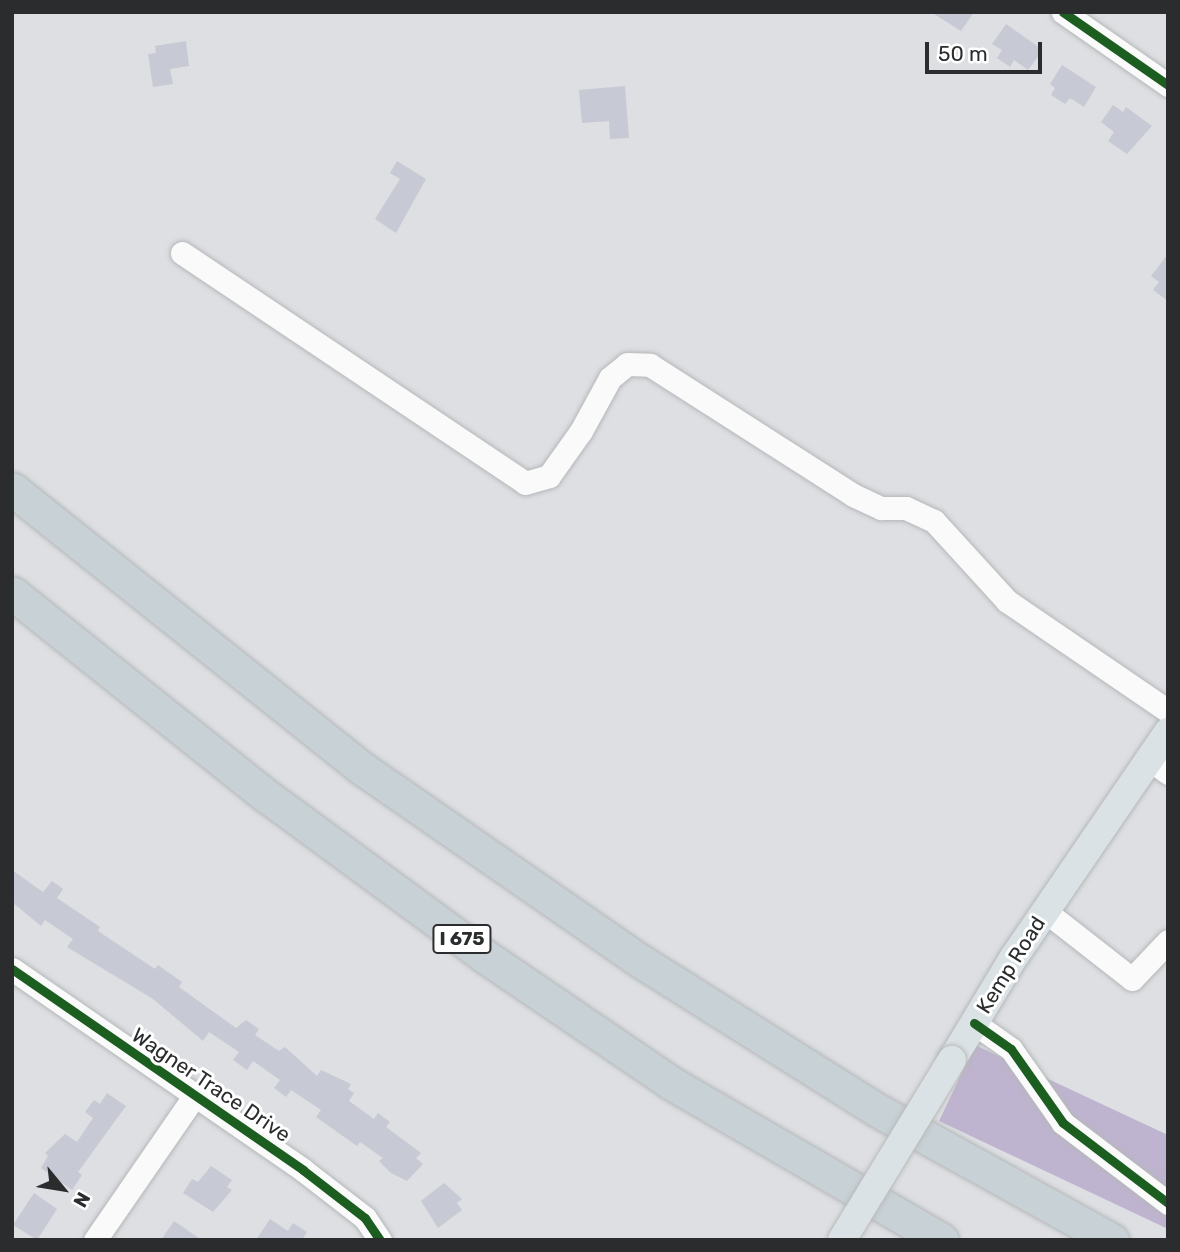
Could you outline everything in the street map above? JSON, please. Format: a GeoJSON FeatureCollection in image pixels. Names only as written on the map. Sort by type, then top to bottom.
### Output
{"type":"FeatureCollection","features":[{"type":"Feature","properties":{"kind":"highway"},"geometry":{"type":"LineString","coordinates":[[12,489],[363,769],[642,962],[877,1110],[1112,1240]]}},
{"type":"Feature","properties":{"kind":"highway","name":"I 675"},"geometry":{"type":"LineString","coordinates":[[12,593],[268,797],[483,955],[671,1083],[942,1240]]}},
{"type":"Feature","properties":{"kind":"main road","name":"Kemp Road"},"geometry":{"type":"LineString","coordinates":[[842,1240],[1045,911],[1158,766],[1168,732]]}},
{"type":"Feature","properties":{"kind":"street"},"geometry":{"type":"LineString","coordinates":[[1063,12],[1168,85]]}},
{"type":"Feature","properties":{"kind":"street"},"geometry":{"type":"LineString","coordinates":[[182,253],[525,483],[549,475],[581,431],[610,377],[627,363],[650,365],[853,495],[881,508],[906,508],[934,521],[1007,601],[1168,711]]}},
{"type":"Feature","properties":{"kind":"street"},"geometry":{"type":"LineString","coordinates":[[1045,911],[1132,979],[1168,941]]}},
{"type":"Feature","properties":{"kind":"street","name":"Wagner Trace Drive"},"geometry":{"type":"LineString","coordinates":[[12,969],[303,1170],[365,1218],[380,1240]]}},
{"type":"Feature","properties":{"kind":"street"},"geometry":{"type":"LineString","coordinates":[[974,1023],[1011,1049],[1063,1123],[1168,1203]]}},
{"type":"Feature","properties":{"kind":"street"},"geometry":{"type":"LineString","coordinates":[[95,1240],[195,1095]]}},
{"type":"Feature","properties":{"kind":"shaded area"},"geometry":{"type":"Polygon","coordinates":[[[975,1045],[1168,1135],[1168,1229],[939,1121],[975,1045]]]}},
{"type":"Feature","properties":{"kind":"building"},"geometry":{"type":"Polygon","coordinates":[[[931,12],[974,12],[961,31],[931,12]]]}},
{"type":"Feature","properties":{"kind":"building"},"geometry":{"type":"Polygon","coordinates":[[[1006,24],[1043,50],[1028,70],[1014,60],[1010,67],[997,58],[1002,50],[992,44],[1006,24]]]}},
{"type":"Feature","properties":{"kind":"building"},"geometry":{"type":"Polygon","coordinates":[[[186,41],[189,66],[170,69],[173,84],[153,87],[148,54],[156,53],[155,46],[186,41]]]}},
{"type":"Feature","properties":{"kind":"building"},"geometry":{"type":"Polygon","coordinates":[[[1062,65],[1096,87],[1084,107],[1070,98],[1065,104],[1051,95],[1055,88],[1050,84],[1062,65]]]}},
{"type":"Feature","properties":{"kind":"building"},"geometry":{"type":"Polygon","coordinates":[[[625,86],[629,138],[610,139],[609,121],[582,123],[579,90],[625,86]]]}},
{"type":"Feature","properties":{"kind":"building"},"geometry":{"type":"Polygon","coordinates":[[[1113,105],[1123,112],[1126,107],[1152,126],[1127,154],[1108,141],[1114,132],[1101,122],[1113,105]]]}},
{"type":"Feature","properties":{"kind":"building"},"geometry":{"type":"Polygon","coordinates":[[[397,161],[426,179],[396,233],[375,219],[400,179],[390,173],[397,161]]]}},
{"type":"Feature","properties":{"kind":"building"},"geometry":{"type":"Polygon","coordinates":[[[1168,254],[1168,301],[1153,290],[1159,282],[1151,276],[1168,254]]]}},
{"type":"Feature","properties":{"kind":"building"},"geometry":{"type":"Polygon","coordinates":[[[12,870],[43,892],[52,881],[63,889],[57,898],[100,927],[98,931],[155,969],[158,965],[182,982],[179,987],[236,1028],[246,1020],[259,1029],[255,1035],[279,1051],[285,1047],[317,1076],[321,1070],[351,1084],[348,1089],[354,1093],[349,1101],[374,1119],[378,1113],[390,1122],[386,1127],[421,1153],[416,1158],[423,1164],[407,1181],[391,1173],[379,1161],[383,1158],[360,1142],[357,1146],[316,1117],[321,1110],[291,1090],[286,1097],[274,1088],[280,1080],[253,1061],[247,1070],[233,1060],[239,1052],[209,1032],[203,1041],[153,999],[67,947],[73,939],[45,920],[41,926],[12,902],[12,870]]]}},
{"type":"Feature","properties":{"kind":"building"},"geometry":{"type":"Polygon","coordinates":[[[107,1093],[126,1106],[78,1172],[82,1175],[72,1190],[41,1168],[48,1156],[45,1153],[65,1134],[77,1142],[93,1118],[85,1112],[94,1100],[100,1104],[107,1093]]]}},
{"type":"Feature","properties":{"kind":"building"},"geometry":{"type":"Polygon","coordinates":[[[211,1166],[232,1180],[227,1187],[232,1190],[213,1212],[183,1193],[192,1179],[198,1182],[211,1166]]]}},
{"type":"Feature","properties":{"kind":"building"},"geometry":{"type":"Polygon","coordinates":[[[444,1183],[462,1199],[457,1203],[462,1210],[438,1228],[421,1201],[444,1183]]]}},
{"type":"Feature","properties":{"kind":"building"},"geometry":{"type":"Polygon","coordinates":[[[34,1193],[57,1209],[37,1240],[13,1225],[34,1193]]]}},
{"type":"Feature","properties":{"kind":"building"},"geometry":{"type":"Polygon","coordinates":[[[270,1219],[288,1231],[293,1223],[307,1232],[302,1240],[256,1240],[270,1219]]]}},
{"type":"Feature","properties":{"kind":"building"},"geometry":{"type":"Polygon","coordinates":[[[174,1221],[202,1240],[161,1240],[174,1221]]]}},
{"type":"Feature","properties":{"kind":"cycle path"},"geometry":{"type":"LineString","coordinates":[[1063,12],[1168,85]]}},
{"type":"Feature","properties":{"kind":"cycle path"},"geometry":{"type":"LineString","coordinates":[[12,969],[303,1170],[365,1218],[380,1240]]}},
{"type":"Feature","properties":{"kind":"cycle path"},"geometry":{"type":"LineString","coordinates":[[974,1023],[1011,1049],[1063,1123],[1168,1203]]}}]}
